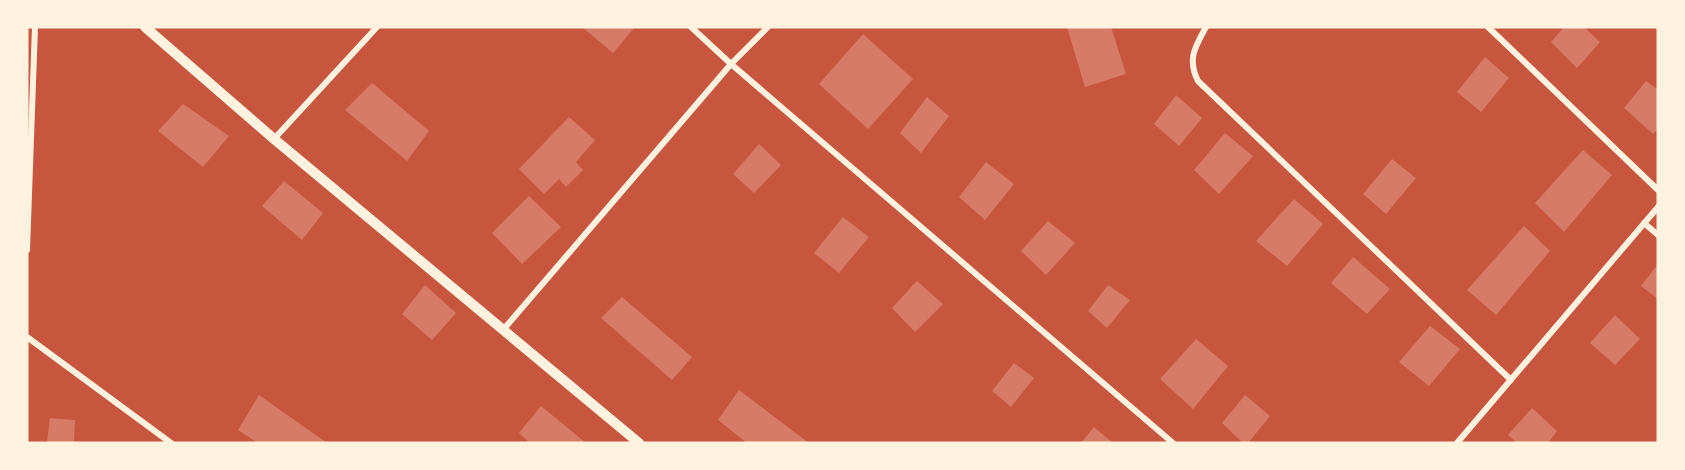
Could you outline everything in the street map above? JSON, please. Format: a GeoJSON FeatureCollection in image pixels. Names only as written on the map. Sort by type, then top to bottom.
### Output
{"type":"FeatureCollection","features":[{"type":"Feature","properties":{"kind":"street"},"geometry":{"type":"LineString","coordinates":[[27,250],[34,27]]}},
{"type":"Feature","properties":{"kind":"street"},"geometry":{"type":"LineString","coordinates":[[145,27],[274,139],[639,443]]}},
{"type":"Feature","properties":{"kind":"street"},"geometry":{"type":"LineString","coordinates":[[274,139],[376,27]]}},
{"type":"Feature","properties":{"kind":"street"},"geometry":{"type":"LineString","coordinates":[[691,27],[731,64],[1173,443]]}},
{"type":"Feature","properties":{"kind":"street"},"geometry":{"type":"LineString","coordinates":[[503,330],[731,64],[768,27]]}},
{"type":"Feature","properties":{"kind":"street"},"geometry":{"type":"LineString","coordinates":[[1206,27],[1194,49],[1192,69],[1198,81],[1511,380]]}},
{"type":"Feature","properties":{"kind":"street"},"geometry":{"type":"LineString","coordinates":[[1488,27],[1658,190]]}},
{"type":"Feature","properties":{"kind":"street"},"geometry":{"type":"LineString","coordinates":[[1457,443],[1658,207]]}},
{"type":"Feature","properties":{"kind":"street"},"geometry":{"type":"LineString","coordinates":[[1644,223],[1658,235]]}},
{"type":"Feature","properties":{"kind":"street"},"geometry":{"type":"LineString","coordinates":[[27,337],[171,443]]}},
{"type":"Feature","properties":{"kind":"building"},"geometry":{"type":"Polygon","coordinates":[[[582,27],[635,27],[613,53],[582,27]]]}},
{"type":"Feature","properties":{"kind":"building"},"geometry":{"type":"Polygon","coordinates":[[[1067,27],[1111,27],[1126,74],[1085,87],[1067,27]]]}},
{"type":"Feature","properties":{"kind":"building"},"geometry":{"type":"Polygon","coordinates":[[[1564,27],[1584,27],[1600,42],[1577,68],[1551,42],[1564,27]]]}},
{"type":"Feature","properties":{"kind":"building"},"geometry":{"type":"Polygon","coordinates":[[[863,34],[913,79],[868,129],[819,84],[863,34]]]}},
{"type":"Feature","properties":{"kind":"building"},"geometry":{"type":"Polygon","coordinates":[[[1485,57],[1509,78],[1481,112],[1457,92],[1485,57]]]}},
{"type":"Feature","properties":{"kind":"building"},"geometry":{"type":"Polygon","coordinates":[[[1646,81],[1658,90],[1658,128],[1653,134],[1624,108],[1646,81]]]}},
{"type":"Feature","properties":{"kind":"building"},"geometry":{"type":"Polygon","coordinates":[[[372,83],[429,131],[407,161],[345,110],[372,83]]]}},
{"type":"Feature","properties":{"kind":"building"},"geometry":{"type":"Polygon","coordinates":[[[1176,95],[1202,118],[1179,146],[1154,124],[1176,95]]]}},
{"type":"Feature","properties":{"kind":"building"},"geometry":{"type":"Polygon","coordinates":[[[927,97],[949,116],[921,153],[900,133],[927,97]]]}},
{"type":"Feature","properties":{"kind":"building"},"geometry":{"type":"Polygon","coordinates":[[[183,104],[229,136],[203,167],[158,131],[183,104]]]}},
{"type":"Feature","properties":{"kind":"building"},"geometry":{"type":"Polygon","coordinates":[[[569,117],[595,140],[576,162],[583,170],[566,187],[559,179],[544,194],[519,169],[569,117]]]}},
{"type":"Feature","properties":{"kind":"building"},"geometry":{"type":"Polygon","coordinates":[[[1225,133],[1253,156],[1219,194],[1194,170],[1225,133]]]}},
{"type":"Feature","properties":{"kind":"building"},"geometry":{"type":"Polygon","coordinates":[[[759,144],[781,165],[754,193],[733,174],[759,144]]]}},
{"type":"Feature","properties":{"kind":"building"},"geometry":{"type":"Polygon","coordinates":[[[1583,150],[1612,175],[1564,232],[1535,203],[1583,150]]]}},
{"type":"Feature","properties":{"kind":"building"},"geometry":{"type":"Polygon","coordinates":[[[1392,159],[1416,178],[1386,214],[1363,194],[1392,159]]]}},
{"type":"Feature","properties":{"kind":"building"},"geometry":{"type":"Polygon","coordinates":[[[986,162],[1014,184],[985,220],[959,197],[986,162]]]}},
{"type":"Feature","properties":{"kind":"building"},"geometry":{"type":"Polygon","coordinates":[[[284,181],[323,213],[302,240],[262,206],[284,181]]]}},
{"type":"Feature","properties":{"kind":"building"},"geometry":{"type":"Polygon","coordinates":[[[529,196],[561,227],[522,264],[492,233],[529,196]]]}},
{"type":"Feature","properties":{"kind":"building"},"geometry":{"type":"Polygon","coordinates":[[[1294,199],[1323,224],[1287,266],[1256,241],[1294,199]]]}},
{"type":"Feature","properties":{"kind":"building"},"geometry":{"type":"Polygon","coordinates":[[[843,217],[869,237],[839,273],[814,253],[843,217]]]}},
{"type":"Feature","properties":{"kind":"building"},"geometry":{"type":"Polygon","coordinates":[[[1048,221],[1075,243],[1046,275],[1021,251],[1048,221]]]}},
{"type":"Feature","properties":{"kind":"building"},"geometry":{"type":"Polygon","coordinates":[[[1524,226],[1550,251],[1496,315],[1467,290],[1524,226]]]}},
{"type":"Feature","properties":{"kind":"building"},"geometry":{"type":"Polygon","coordinates":[[[1353,257],[1390,289],[1367,314],[1331,283],[1353,257]]]}},
{"type":"Feature","properties":{"kind":"building"},"geometry":{"type":"Polygon","coordinates":[[[1658,264],[1658,299],[1641,286],[1658,264]]]}},
{"type":"Feature","properties":{"kind":"building"},"geometry":{"type":"Polygon","coordinates":[[[917,281],[943,304],[915,332],[892,308],[917,281]]]}},
{"type":"Feature","properties":{"kind":"building"},"geometry":{"type":"Polygon","coordinates":[[[425,285],[456,313],[432,340],[402,314],[425,285]]]}},
{"type":"Feature","properties":{"kind":"building"},"geometry":{"type":"Polygon","coordinates":[[[1108,285],[1130,300],[1107,328],[1088,311],[1108,285]]]}},
{"type":"Feature","properties":{"kind":"building"},"geometry":{"type":"Polygon","coordinates":[[[622,297],[692,357],[672,380],[601,318],[622,297]]]}},
{"type":"Feature","properties":{"kind":"building"},"geometry":{"type":"Polygon","coordinates":[[[1615,315],[1640,339],[1615,365],[1590,343],[1615,315]]]}},
{"type":"Feature","properties":{"kind":"building"},"geometry":{"type":"Polygon","coordinates":[[[1430,326],[1460,349],[1429,386],[1399,362],[1430,326]]]}},
{"type":"Feature","properties":{"kind":"building"},"geometry":{"type":"Polygon","coordinates":[[[1196,339],[1228,366],[1193,409],[1160,379],[1196,339]]]}},
{"type":"Feature","properties":{"kind":"building"},"geometry":{"type":"Polygon","coordinates":[[[1014,363],[1034,378],[1011,407],[992,391],[1014,363]]]}},
{"type":"Feature","properties":{"kind":"building"},"geometry":{"type":"Polygon","coordinates":[[[739,390],[809,443],[747,443],[718,420],[739,390]]]}},
{"type":"Feature","properties":{"kind":"building"},"geometry":{"type":"Polygon","coordinates":[[[259,395],[327,443],[258,443],[238,430],[259,395]]]}},
{"type":"Feature","properties":{"kind":"building"},"geometry":{"type":"Polygon","coordinates":[[[1245,395],[1270,416],[1248,443],[1243,443],[1222,423],[1245,395]]]}},
{"type":"Feature","properties":{"kind":"building"},"geometry":{"type":"Polygon","coordinates":[[[541,406],[586,443],[530,443],[519,433],[541,406]]]}},
{"type":"Feature","properties":{"kind":"building"},"geometry":{"type":"Polygon","coordinates":[[[1532,408],[1557,431],[1548,443],[1517,443],[1508,435],[1532,408]]]}},
{"type":"Feature","properties":{"kind":"building"},"geometry":{"type":"Polygon","coordinates":[[[50,418],[75,420],[74,443],[47,443],[50,418]]]}},
{"type":"Feature","properties":{"kind":"building"},"geometry":{"type":"Polygon","coordinates":[[[1094,427],[1113,443],[1081,443],[1094,427]]]}}]}
